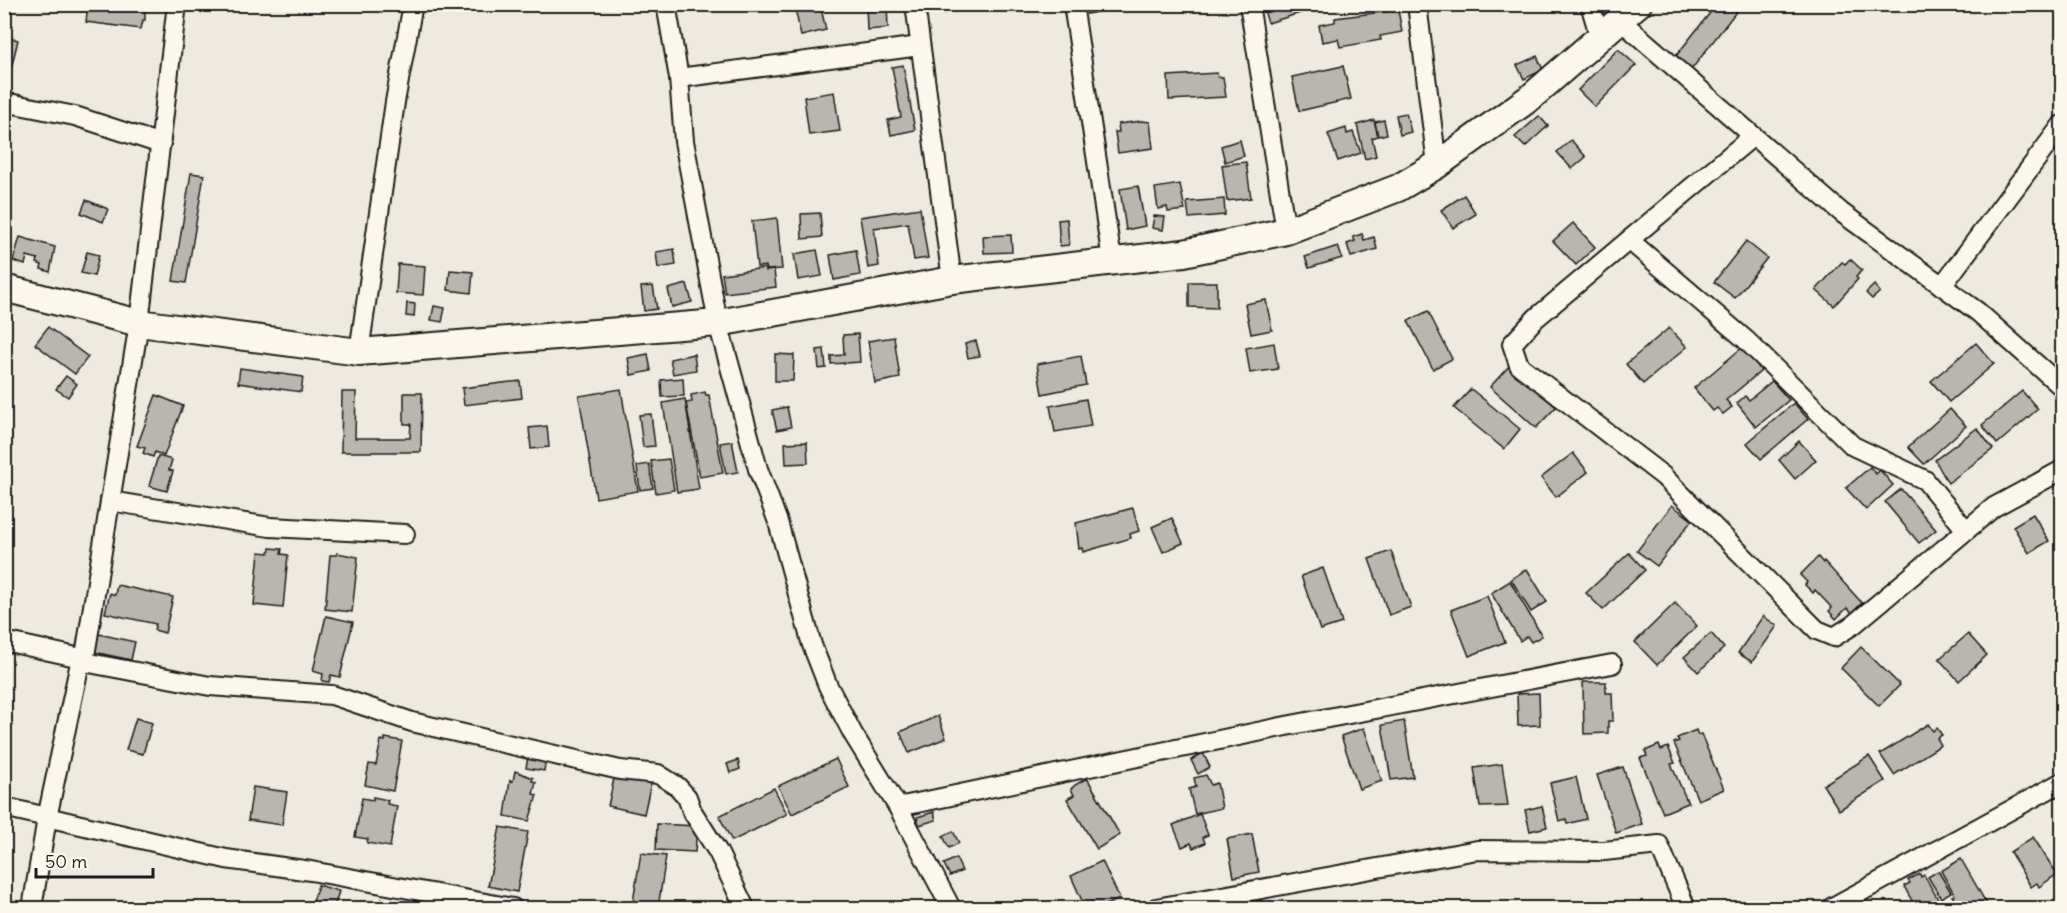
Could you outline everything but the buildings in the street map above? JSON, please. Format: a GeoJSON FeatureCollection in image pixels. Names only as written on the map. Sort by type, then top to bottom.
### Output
{"type":"FeatureCollection","features":[{"type":"Feature","properties":{"kind":"street"},"geometry":{"type":"LineString","coordinates":[[32,909],[47,818],[82,660],[139,323],[177,4]]}},
{"type":"Feature","properties":{"kind":"street"},"geometry":{"type":"LineString","coordinates":[[359,352],[395,102],[413,4]]}},
{"type":"Feature","properties":{"kind":"street"},"geometry":{"type":"LineString","coordinates":[[666,4],[679,78],[684,141],[718,323],[758,468],[778,522],[812,645],[828,686],[853,734],[898,807],[945,906]]}},
{"type":"Feature","properties":{"kind":"street"},"geometry":{"type":"LineString","coordinates":[[915,4],[952,280]]}},
{"type":"Feature","properties":{"kind":"street"},"geometry":{"type":"LineString","coordinates":[[1073,4],[1112,260]]}},
{"type":"Feature","properties":{"kind":"street"},"geometry":{"type":"LineString","coordinates":[[1249,4],[1286,231]]}},
{"type":"Feature","properties":{"kind":"street"},"geometry":{"type":"LineString","coordinates":[[1417,4],[1437,165]]}},
{"type":"Feature","properties":{"kind":"street"},"geometry":{"type":"LineString","coordinates":[[1590,4],[1600,38]]}},
{"type":"Feature","properties":{"kind":"street"},"geometry":{"type":"LineString","coordinates":[[4,288],[139,323],[359,352],[718,323],[952,280],[1184,253],[1286,231],[1398,188],[1437,165],[1531,97],[1629,12],[1753,136],[1842,213],[1978,312],[2062,387]]}},
{"type":"Feature","properties":{"kind":"street"},"geometry":{"type":"LineString","coordinates":[[679,78],[920,46]]}},
{"type":"Feature","properties":{"kind":"street"},"geometry":{"type":"LineString","coordinates":[[4,102],[75,116],[161,144]]}},
{"type":"Feature","properties":{"kind":"street"},"geometry":{"type":"LineString","coordinates":[[1942,286],[2062,125]]}},
{"type":"Feature","properties":{"kind":"street"},"geometry":{"type":"LineString","coordinates":[[1753,136],[1536,318],[1512,344],[1519,365],[1664,476],[1817,630],[1834,637],[1854,625],[1994,507],[2062,470]]}},
{"type":"Feature","properties":{"kind":"street"},"geometry":{"type":"LineString","coordinates":[[1629,240],[1746,340],[1853,446],[1925,480],[1966,530]]}},
{"type":"Feature","properties":{"kind":"street"},"geometry":{"type":"LineString","coordinates":[[110,501],[270,527],[405,534]]}},
{"type":"Feature","properties":{"kind":"street"},"geometry":{"type":"LineString","coordinates":[[4,641],[82,660],[210,686],[332,695],[412,722],[620,770],[658,774],[677,786],[687,797],[692,811],[718,852],[745,909]]}},
{"type":"Feature","properties":{"kind":"street"},"geometry":{"type":"LineString","coordinates":[[898,807],[1275,728],[1612,664]]}},
{"type":"Feature","properties":{"kind":"street"},"geometry":{"type":"LineString","coordinates":[[1831,909],[2062,782]]}},
{"type":"Feature","properties":{"kind":"street"},"geometry":{"type":"LineString","coordinates":[[4,807],[226,859],[311,871],[513,909]]}},
{"type":"Feature","properties":{"kind":"street"},"geometry":{"type":"LineString","coordinates":[[1156,909],[1477,850],[1604,851],[1647,844],[1659,845],[1686,909]]}}]}
